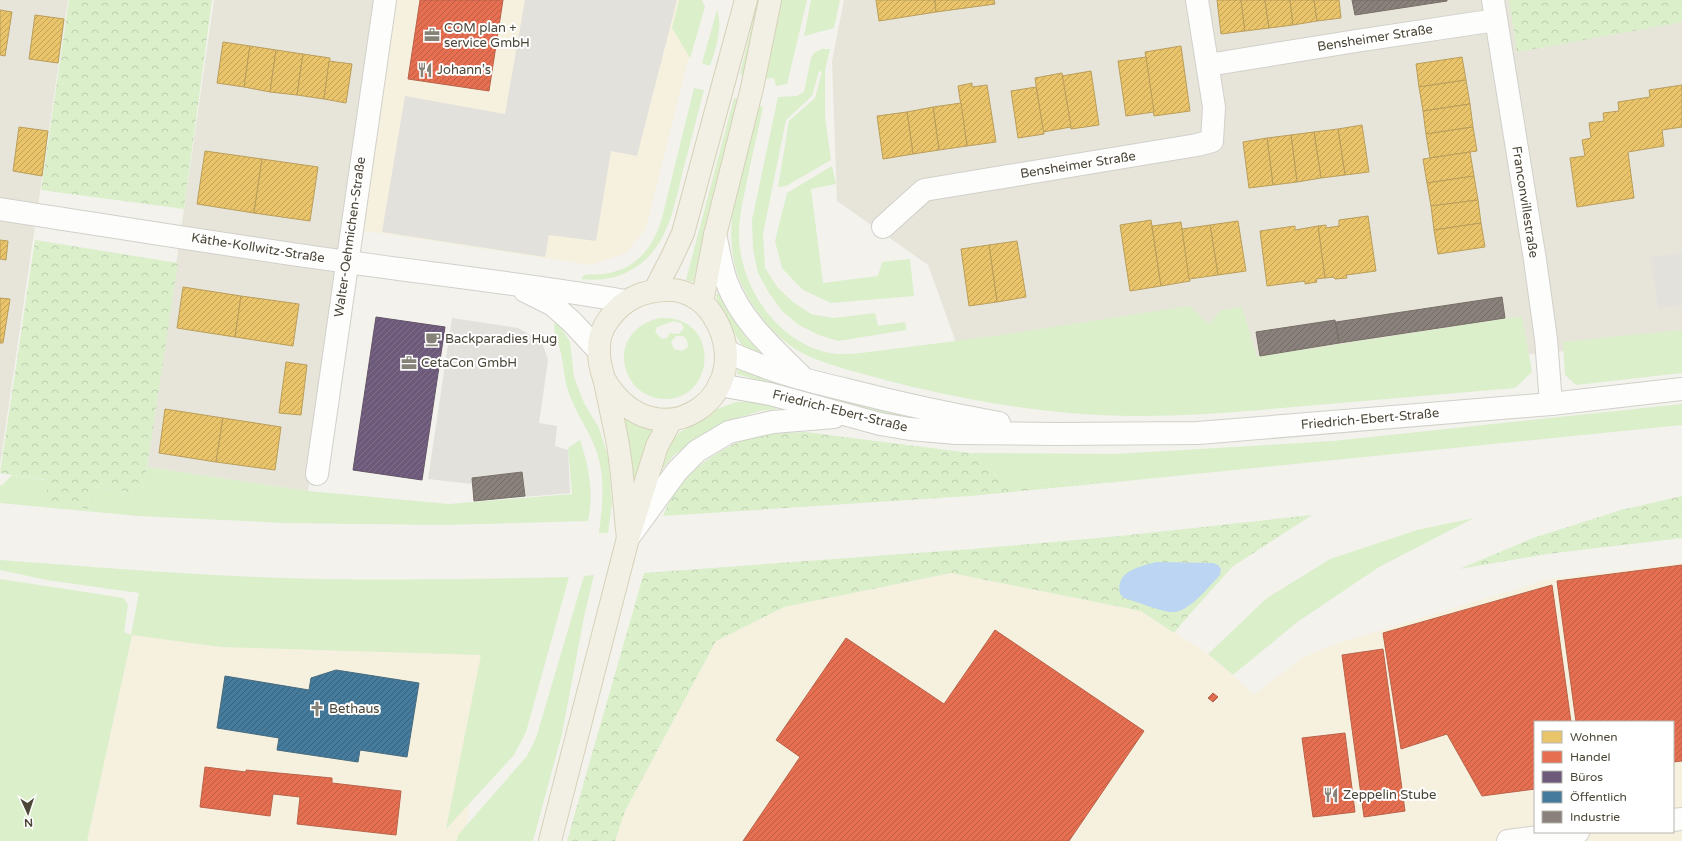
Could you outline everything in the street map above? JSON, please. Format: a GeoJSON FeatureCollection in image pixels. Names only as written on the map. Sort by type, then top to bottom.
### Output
{"type":"FeatureCollection","features":[{"type":"Feature","properties":{"kind":"main road"},"geometry":{"type":"LineString","coordinates":[[702,302],[715,235],[752,88],[770,0]]}},
{"type":"Feature","properties":{"kind":"main road"},"geometry":{"type":"LineString","coordinates":[[655,290],[683,233],[741,4]]}},
{"type":"Feature","properties":{"kind":"main road"},"geometry":{"type":"LineString","coordinates":[[604,379],[612,393],[635,413],[653,420],[671,420],[688,415],[703,406],[713,396],[724,372],[726,351],[723,336],[717,322],[702,302],[687,294],[673,290],[655,290],[640,293],[625,301],[614,311],[606,322],[601,336],[599,351],[600,366],[617,441],[628,538]]}},
{"type":"Feature","properties":{"kind":"main road"},"geometry":{"type":"LineString","coordinates":[[550,841],[628,538],[657,446],[671,420]]}},
{"type":"Feature","properties":{"kind":"street","name":"Walter-Oehmichen-Straße"},"geometry":{"type":"LineString","coordinates":[[316,474],[385,0]]}},
{"type":"Feature","properties":{"kind":"street","name":"Bensheimer Straße"},"geometry":{"type":"LineString","coordinates":[[883,227],[924,190],[1197,146],[1212,141],[1214,108],[1197,0]]}},
{"type":"Feature","properties":{"kind":"street","name":"Bensheimer Straße"},"geometry":{"type":"LineString","coordinates":[[1208,65],[1356,41],[1494,10]]}},
{"type":"Feature","properties":{"kind":"street","name":"Franconvillestraße"},"geometry":{"type":"LineString","coordinates":[[1494,10],[1535,260],[1546,339],[1551,404]]}},
{"type":"Feature","properties":{"kind":"street","name":"Käthe-Kollwitz-Straße"},"geometry":{"type":"LineString","coordinates":[[0,209],[346,262],[561,290],[625,301]]}},
{"type":"Feature","properties":{"kind":"street"},"geometry":{"type":"LineString","coordinates":[[715,235],[727,283],[740,308],[754,328],[805,380]]}},
{"type":"Feature","properties":{"kind":"street","name":"Käthe-Kollwitz-Straße"},"geometry":{"type":"LineString","coordinates":[[516,285],[553,305],[572,322],[599,351]]}},
{"type":"Feature","properties":{"kind":"street","name":"Friedrich-Ebert-Straße"},"geometry":{"type":"LineString","coordinates":[[726,351],[753,364],[805,380],[922,409],[1057,434]]}},
{"type":"Feature","properties":{"kind":"street","name":"Friedrich-Ebert-Straße"},"geometry":{"type":"LineString","coordinates":[[719,385],[770,394],[880,424],[918,430],[956,433],[1057,434],[1198,432],[1551,404],[1682,389]]}},
{"type":"Feature","properties":{"kind":"street"},"geometry":{"type":"LineString","coordinates":[[628,538],[677,471],[697,451],[729,432],[774,422],[847,416]]}},
{"type":"Feature","properties":{"kind":"street"},"geometry":{"type":"LineString","coordinates":[[1508,841],[1570,833]]}},
{"type":"Feature","properties":{"kind":"shaded area"},"geometry":{"type":"Polygon","coordinates":[[[0,0],[68,0],[0,465],[0,0]]]}},
{"type":"Feature","properties":{"kind":"shaded area"},"geometry":{"type":"Polygon","coordinates":[[[214,0],[385,0],[308,491],[147,467],[214,0]]]}},
{"type":"Feature","properties":{"kind":"shaded area"},"geometry":{"type":"Polygon","coordinates":[[[387,0],[703,0],[646,228],[626,253],[590,265],[360,230],[387,0]]]}},
{"type":"Feature","properties":{"kind":"shaded area"},"geometry":{"type":"Polygon","coordinates":[[[525,0],[677,0],[637,156],[611,151],[596,241],[549,235],[545,257],[382,232],[405,96],[505,114],[525,0]]]}},
{"type":"Feature","properties":{"kind":"shaded area"},"geometry":{"type":"Polygon","coordinates":[[[844,0],[1682,0],[1682,340],[1111,394],[963,362],[928,265],[837,201],[832,61],[844,0]]]}},
{"type":"Feature","properties":{"kind":"shaded area"},"geometry":{"type":"Polygon","coordinates":[[[1682,253],[1682,305],[1658,308],[1651,257],[1682,253]]]}},
{"type":"Feature","properties":{"kind":"shaded area"},"geometry":{"type":"Polygon","coordinates":[[[452,318],[518,328],[542,342],[548,360],[539,423],[557,426],[555,446],[568,450],[570,493],[474,501],[472,484],[428,479],[452,318]]]}},
{"type":"Feature","properties":{"kind":"shaded area"},"geometry":{"type":"Polygon","coordinates":[[[1682,563],[1682,841],[615,841],[625,811],[716,641],[784,607],[951,573],[1141,611],[1208,654],[1233,675],[1253,695],[1302,658],[1332,645],[1550,579],[1682,563]]]}},
{"type":"Feature","properties":{"kind":"shaded area"},"geometry":{"type":"Polygon","coordinates":[[[132,635],[497,643],[470,801],[465,841],[87,841],[132,635]]]}},
{"type":"Feature","properties":{"kind":"green space"},"geometry":{"type":"Polygon","coordinates":[[[69,0],[212,0],[184,209],[41,190],[69,0]]]}},
{"type":"Feature","properties":{"kind":"green space"},"geometry":{"type":"Polygon","coordinates":[[[679,0],[702,0],[705,7],[690,58],[672,28],[679,0]]]}},
{"type":"Feature","properties":{"kind":"green space"},"geometry":{"type":"Polygon","coordinates":[[[758,0],[763,0],[746,76],[740,74],[758,0]]]}},
{"type":"Feature","properties":{"kind":"green space"},"geometry":{"type":"Polygon","coordinates":[[[781,0],[807,0],[787,84],[776,86],[774,78],[764,79],[781,0]]]}},
{"type":"Feature","properties":{"kind":"green space"},"geometry":{"type":"Polygon","coordinates":[[[811,0],[840,0],[834,28],[804,36],[811,0]]]}},
{"type":"Feature","properties":{"kind":"green space"},"geometry":{"type":"Polygon","coordinates":[[[1509,0],[1682,0],[1682,22],[1517,52],[1509,0]]]}},
{"type":"Feature","properties":{"kind":"green space"},"geometry":{"type":"Polygon","coordinates":[[[717,10],[719,17],[719,31],[710,66],[702,63],[717,10]]]}},
{"type":"Feature","properties":{"kind":"green space"},"geometry":{"type":"Polygon","coordinates":[[[822,49],[830,49],[825,70],[825,117],[831,160],[786,186],[778,187],[789,121],[815,98],[822,72],[819,71],[812,96],[786,120],[763,234],[765,268],[778,288],[793,302],[811,314],[833,318],[875,313],[878,326],[905,322],[906,330],[838,341],[819,335],[799,325],[782,311],[769,293],[758,273],[753,249],[752,220],[778,97],[797,96],[804,92],[811,58],[814,53],[822,49]]]}},
{"type":"Feature","properties":{"kind":"green space"},"geometry":{"type":"Polygon","coordinates":[[[694,88],[704,90],[672,214],[660,241],[652,253],[642,263],[629,271],[606,279],[581,279],[584,275],[609,273],[629,266],[650,246],[662,218],[694,88]]]}},
{"type":"Feature","properties":{"kind":"green space"},"geometry":{"type":"Polygon","coordinates":[[[734,98],[740,100],[693,282],[686,280],[734,98]]]}},
{"type":"Feature","properties":{"kind":"green space"},"geometry":{"type":"Polygon","coordinates":[[[757,105],[763,107],[743,200],[739,226],[740,251],[745,270],[752,289],[762,306],[775,322],[790,335],[807,345],[825,352],[838,354],[861,353],[995,336],[1189,306],[1209,324],[1222,310],[1242,307],[1257,357],[1522,316],[1532,372],[1515,388],[1246,411],[1187,415],[1128,416],[1047,411],[982,401],[897,383],[832,365],[797,350],[772,329],[752,304],[742,286],[735,265],[732,242],[732,219],[735,196],[757,105]]]}},
{"type":"Feature","properties":{"kind":"green space"},"geometry":{"type":"Polygon","coordinates":[[[832,166],[836,184],[811,189],[823,283],[878,276],[882,262],[910,259],[914,296],[831,303],[803,290],[782,268],[775,241],[787,193],[832,166]]]}},
{"type":"Feature","properties":{"kind":"green space"},"geometry":{"type":"Polygon","coordinates":[[[35,240],[178,263],[147,467],[141,494],[95,487],[90,509],[45,503],[48,480],[0,473],[35,240]]]}},
{"type":"Feature","properties":{"kind":"green space"},"geometry":{"type":"Polygon","coordinates":[[[718,293],[729,314],[746,337],[769,359],[743,347],[719,309],[716,295],[718,293]]]}},
{"type":"Feature","properties":{"kind":"green space"},"geometry":{"type":"Polygon","coordinates":[[[659,318],[673,319],[690,326],[698,336],[703,347],[705,360],[697,384],[688,393],[675,398],[657,398],[642,392],[632,381],[625,367],[624,353],[629,338],[641,326],[659,318]],[[674,321],[657,327],[655,332],[662,339],[667,338],[670,333],[679,334],[684,328],[681,323],[674,321]],[[676,336],[671,342],[674,349],[682,351],[688,347],[687,340],[683,336],[676,336]]]}},
{"type":"Feature","properties":{"kind":"green space"},"geometry":{"type":"Polygon","coordinates":[[[556,320],[570,342],[574,377],[584,403],[599,428],[608,457],[612,503],[608,533],[599,533],[602,496],[601,469],[597,452],[573,404],[568,390],[554,327],[556,320]]]}},
{"type":"Feature","properties":{"kind":"green space"},"geometry":{"type":"Polygon","coordinates":[[[1682,330],[1682,373],[1576,385],[1565,375],[1563,342],[1682,330]]]}},
{"type":"Feature","properties":{"kind":"green space"},"geometry":{"type":"Polygon","coordinates":[[[738,369],[842,400],[893,413],[943,421],[890,417],[737,374],[738,369]]]}},
{"type":"Feature","properties":{"kind":"green space"},"geometry":{"type":"Polygon","coordinates":[[[736,402],[756,402],[776,406],[777,409],[760,411],[731,420],[710,430],[674,455],[660,472],[669,444],[680,432],[715,410],[736,402]]]}},
{"type":"Feature","properties":{"kind":"green space"},"geometry":{"type":"Polygon","coordinates":[[[1682,404],[1682,425],[1116,482],[1004,483],[970,453],[1115,454],[1333,441],[1682,404]]]}},
{"type":"Feature","properties":{"kind":"green space"},"geometry":{"type":"Polygon","coordinates":[[[621,415],[640,426],[651,429],[652,431],[636,485],[633,484],[621,415]]]}},
{"type":"Feature","properties":{"kind":"green space"},"geometry":{"type":"Polygon","coordinates":[[[805,432],[970,453],[1004,483],[1116,482],[970,496],[663,516],[672,497],[687,478],[705,462],[725,449],[747,439],[761,436],[805,432]]]}},
{"type":"Feature","properties":{"kind":"green space"},"geometry":{"type":"Polygon","coordinates":[[[580,440],[590,480],[591,500],[588,521],[443,525],[285,523],[138,516],[0,503],[0,485],[2,485],[12,475],[141,494],[147,467],[308,491],[449,504],[572,494],[568,448],[580,440]]]}},
{"type":"Feature","properties":{"kind":"green space"},"geometry":{"type":"Polygon","coordinates":[[[1682,496],[1682,538],[1547,554],[1459,569],[1533,538],[1621,510],[1682,496]]]}},
{"type":"Feature","properties":{"kind":"green space"},"geometry":{"type":"Polygon","coordinates":[[[1312,515],[1232,567],[1216,573],[1177,610],[1187,607],[1189,615],[1174,633],[1141,611],[951,573],[784,607],[716,641],[625,811],[615,841],[567,841],[644,573],[972,549],[1120,536],[1312,515]]]}},
{"type":"Feature","properties":{"kind":"green space"},"geometry":{"type":"Polygon","coordinates":[[[1474,518],[1379,567],[1296,623],[1233,675],[1208,654],[1267,598],[1330,559],[1417,530],[1474,518]]]}},
{"type":"Feature","properties":{"kind":"green space"},"geometry":{"type":"Polygon","coordinates":[[[0,560],[248,577],[391,580],[569,577],[526,732],[514,755],[446,829],[481,655],[221,647],[132,635],[87,841],[0,841],[0,579],[124,598],[128,605],[124,632],[131,635],[139,593],[47,580],[0,570],[0,560]]]}},
{"type":"Feature","properties":{"kind":"green space"},"geometry":{"type":"Polygon","coordinates":[[[1232,567],[1189,615],[1187,607],[1216,573],[1232,567]]]}},
{"type":"Feature","properties":{"kind":"green space"},"geometry":{"type":"Polygon","coordinates":[[[594,575],[584,617],[562,734],[533,841],[457,841],[458,835],[527,756],[536,738],[584,576],[594,575]]]}},
{"type":"Feature","properties":{"kind":"water"},"geometry":{"type":"Polygon","coordinates":[[[1156,562],[1213,563],[1218,565],[1221,569],[1220,575],[1192,604],[1178,611],[1167,612],[1124,598],[1120,594],[1119,586],[1125,575],[1136,568],[1156,562]]]}},
{"type":"Feature","properties":{"kind":"building: Wohnen"},"geometry":{"type":"Polygon","coordinates":[[[876,0],[935,0],[936,12],[879,21],[876,0]]]}},
{"type":"Feature","properties":{"kind":"building: Wohnen"},"geometry":{"type":"Polygon","coordinates":[[[935,0],[994,0],[995,4],[936,12],[935,0]]]}},
{"type":"Feature","properties":{"kind":"building: Wohnen"},"geometry":{"type":"Polygon","coordinates":[[[1217,0],[1241,0],[1245,31],[1221,34],[1217,0]]]}},
{"type":"Feature","properties":{"kind":"building: Wohnen"},"geometry":{"type":"Polygon","coordinates":[[[1241,0],[1265,0],[1269,28],[1245,31],[1241,0]]]}},
{"type":"Feature","properties":{"kind":"building: Wohnen"},"geometry":{"type":"Polygon","coordinates":[[[1265,0],[1290,0],[1293,25],[1269,28],[1265,0]]]}},
{"type":"Feature","properties":{"kind":"building: Wohnen"},"geometry":{"type":"Polygon","coordinates":[[[1290,0],[1314,0],[1317,21],[1293,25],[1290,0]]]}},
{"type":"Feature","properties":{"kind":"building: Wohnen"},"geometry":{"type":"Polygon","coordinates":[[[1314,0],[1339,0],[1341,18],[1317,21],[1314,0]]]}},
{"type":"Feature","properties":{"kind":"building: Wohnen"},"geometry":{"type":"Polygon","coordinates":[[[0,10],[12,12],[5,56],[0,55],[0,10]]]}},
{"type":"Feature","properties":{"kind":"building: Wohnen"},"geometry":{"type":"Polygon","coordinates":[[[35,15],[64,19],[58,63],[29,59],[35,15]]]}},
{"type":"Feature","properties":{"kind":"building: Wohnen"},"geometry":{"type":"Polygon","coordinates":[[[223,42],[250,46],[244,87],[217,83],[223,42]]]}},
{"type":"Feature","properties":{"kind":"building: Wohnen"},"geometry":{"type":"Polygon","coordinates":[[[250,46],[276,50],[270,92],[244,87],[250,46]]]}},
{"type":"Feature","properties":{"kind":"building: Wohnen"},"geometry":{"type":"Polygon","coordinates":[[[1181,46],[1190,111],[1154,116],[1145,52],[1181,46]]]}},
{"type":"Feature","properties":{"kind":"building: Wohnen"},"geometry":{"type":"Polygon","coordinates":[[[276,50],[303,54],[297,95],[270,92],[276,50]]]}},
{"type":"Feature","properties":{"kind":"building: Wohnen"},"geometry":{"type":"Polygon","coordinates":[[[303,54],[330,58],[324,99],[297,95],[303,54]]]}},
{"type":"Feature","properties":{"kind":"building: Wohnen"},"geometry":{"type":"Polygon","coordinates":[[[1146,57],[1154,112],[1126,116],[1118,61],[1146,57]]]}},
{"type":"Feature","properties":{"kind":"building: Wohnen"},"geometry":{"type":"Polygon","coordinates":[[[1462,57],[1466,80],[1419,87],[1416,64],[1462,57]]]}},
{"type":"Feature","properties":{"kind":"building: Wohnen"},"geometry":{"type":"Polygon","coordinates":[[[329,61],[352,64],[346,103],[324,99],[329,61]]]}},
{"type":"Feature","properties":{"kind":"building: Wohnen"},"geometry":{"type":"Polygon","coordinates":[[[1091,71],[1099,125],[1071,129],[1062,76],[1091,71]]]}},
{"type":"Feature","properties":{"kind":"building: Wohnen"},"geometry":{"type":"Polygon","coordinates":[[[1062,73],[1071,127],[1043,132],[1035,78],[1062,73]]]}},
{"type":"Feature","properties":{"kind":"building: Wohnen"},"geometry":{"type":"Polygon","coordinates":[[[1466,80],[1470,104],[1423,111],[1419,87],[1466,80]]]}},
{"type":"Feature","properties":{"kind":"building: Wohnen"},"geometry":{"type":"Polygon","coordinates":[[[972,83],[972,87],[987,85],[996,142],[967,146],[958,86],[972,83]]]}},
{"type":"Feature","properties":{"kind":"building: Wohnen"},"geometry":{"type":"Polygon","coordinates":[[[1682,85],[1682,127],[1662,130],[1664,146],[1628,152],[1634,198],[1577,207],[1570,158],[1585,156],[1582,140],[1591,138],[1589,123],[1604,121],[1603,113],[1619,111],[1618,102],[1650,97],[1649,90],[1682,85]]]}},
{"type":"Feature","properties":{"kind":"building: Wohnen"},"geometry":{"type":"Polygon","coordinates":[[[1036,87],[1044,134],[1018,138],[1011,91],[1036,87]]]}},
{"type":"Feature","properties":{"kind":"building: Wohnen"},"geometry":{"type":"Polygon","coordinates":[[[961,103],[967,146],[939,150],[933,107],[961,103]]]}},
{"type":"Feature","properties":{"kind":"building: Wohnen"},"geometry":{"type":"Polygon","coordinates":[[[1470,104],[1473,127],[1426,134],[1423,111],[1470,104]]]}},
{"type":"Feature","properties":{"kind":"building: Wohnen"},"geometry":{"type":"Polygon","coordinates":[[[933,107],[939,150],[913,154],[907,112],[933,107]]]}},
{"type":"Feature","properties":{"kind":"building: Wohnen"},"geometry":{"type":"Polygon","coordinates":[[[907,112],[913,154],[883,159],[877,116],[907,112]]]}},
{"type":"Feature","properties":{"kind":"building: Wohnen"},"geometry":{"type":"Polygon","coordinates":[[[1362,125],[1369,172],[1345,175],[1338,129],[1362,125]]]}},
{"type":"Feature","properties":{"kind":"building: Wohnen"},"geometry":{"type":"Polygon","coordinates":[[[19,127],[48,131],[42,176],[13,171],[19,127]]]}},
{"type":"Feature","properties":{"kind":"building: Wohnen"},"geometry":{"type":"Polygon","coordinates":[[[1473,127],[1477,151],[1430,158],[1426,134],[1473,127]]]}},
{"type":"Feature","properties":{"kind":"building: Wohnen"},"geometry":{"type":"Polygon","coordinates":[[[1338,129],[1345,175],[1321,178],[1314,132],[1338,129]]]}},
{"type":"Feature","properties":{"kind":"building: Wohnen"},"geometry":{"type":"Polygon","coordinates":[[[1314,132],[1321,178],[1297,182],[1291,135],[1314,132]]]}},
{"type":"Feature","properties":{"kind":"building: Wohnen"},"geometry":{"type":"Polygon","coordinates":[[[1291,135],[1297,182],[1273,185],[1267,138],[1291,135]]]}},
{"type":"Feature","properties":{"kind":"building: Wohnen"},"geometry":{"type":"Polygon","coordinates":[[[1267,138],[1273,185],[1249,188],[1243,142],[1267,138]]]}},
{"type":"Feature","properties":{"kind":"building: Wohnen"},"geometry":{"type":"Polygon","coordinates":[[[205,151],[262,159],[254,213],[197,204],[205,151]]]}},
{"type":"Feature","properties":{"kind":"building: Wohnen"},"geometry":{"type":"Polygon","coordinates":[[[1470,152],[1474,176],[1427,183],[1423,159],[1470,152]]]}},
{"type":"Feature","properties":{"kind":"building: Wohnen"},"geometry":{"type":"Polygon","coordinates":[[[262,159],[318,167],[310,221],[254,213],[262,159]]]}},
{"type":"Feature","properties":{"kind":"building: Wohnen"},"geometry":{"type":"Polygon","coordinates":[[[1474,176],[1478,200],[1431,206],[1427,183],[1474,176]]]}},
{"type":"Feature","properties":{"kind":"building: Wohnen"},"geometry":{"type":"Polygon","coordinates":[[[1478,200],[1481,223],[1434,230],[1431,206],[1478,200]]]}},
{"type":"Feature","properties":{"kind":"building: Wohnen"},"geometry":{"type":"Polygon","coordinates":[[[1368,216],[1376,271],[1346,275],[1347,278],[1325,278],[1318,226],[1326,225],[1326,228],[1339,226],[1339,220],[1368,216]]]}},
{"type":"Feature","properties":{"kind":"building: Wohnen"},"geometry":{"type":"Polygon","coordinates":[[[1151,220],[1161,286],[1130,291],[1120,225],[1151,220]]]}},
{"type":"Feature","properties":{"kind":"building: Wohnen"},"geometry":{"type":"Polygon","coordinates":[[[1238,221],[1246,271],[1218,275],[1210,225],[1238,221]]]}},
{"type":"Feature","properties":{"kind":"building: Wohnen"},"geometry":{"type":"Polygon","coordinates":[[[1181,222],[1190,281],[1161,286],[1152,226],[1181,222]]]}},
{"type":"Feature","properties":{"kind":"building: Wohnen"},"geometry":{"type":"Polygon","coordinates":[[[1481,223],[1485,247],[1438,254],[1434,230],[1481,223]]]}},
{"type":"Feature","properties":{"kind":"building: Wohnen"},"geometry":{"type":"Polygon","coordinates":[[[1210,225],[1218,275],[1189,279],[1182,229],[1210,225]]]}},
{"type":"Feature","properties":{"kind":"building: Wohnen"},"geometry":{"type":"Polygon","coordinates":[[[1295,226],[1295,230],[1318,226],[1325,278],[1316,279],[1317,282],[1305,284],[1305,281],[1267,286],[1260,231],[1295,226]]]}},
{"type":"Feature","properties":{"kind":"building: Wohnen"},"geometry":{"type":"Polygon","coordinates":[[[0,240],[8,241],[6,260],[0,259],[0,240]]]}},
{"type":"Feature","properties":{"kind":"building: Wohnen"},"geometry":{"type":"Polygon","coordinates":[[[1017,241],[1026,297],[997,302],[989,245],[1017,241]]]}},
{"type":"Feature","properties":{"kind":"building: Wohnen"},"geometry":{"type":"Polygon","coordinates":[[[989,245],[997,302],[969,306],[961,249],[989,245]]]}},
{"type":"Feature","properties":{"kind":"building: Wohnen"},"geometry":{"type":"Polygon","coordinates":[[[183,287],[241,296],[235,337],[177,328],[183,287]]]}},
{"type":"Feature","properties":{"kind":"building: Wohnen"},"geometry":{"type":"Polygon","coordinates":[[[241,296],[299,304],[293,346],[235,337],[241,296]]]}},
{"type":"Feature","properties":{"kind":"building: Wohnen"},"geometry":{"type":"Polygon","coordinates":[[[0,298],[10,299],[3,343],[0,343],[0,298]]]}},
{"type":"Feature","properties":{"kind":"building: Wohnen"},"geometry":{"type":"Polygon","coordinates":[[[286,362],[307,365],[301,415],[279,413],[286,362]]]}},
{"type":"Feature","properties":{"kind":"building: Wohnen"},"geometry":{"type":"Polygon","coordinates":[[[165,409],[223,418],[216,462],[159,453],[165,409]]]}},
{"type":"Feature","properties":{"kind":"building: Wohnen"},"geometry":{"type":"Polygon","coordinates":[[[223,418],[281,427],[275,470],[216,462],[223,418]]]}},
{"type":"Feature","properties":{"kind":"building: Handel"},"geometry":{"type":"Polygon","coordinates":[[[420,0],[503,0],[489,91],[408,79],[420,0]]]}},
{"type":"Feature","properties":{"kind":"building: Handel"},"geometry":{"type":"Polygon","coordinates":[[[1682,565],[1682,761],[1674,762],[1674,721],[1576,721],[1557,581],[1682,565]]]}},
{"type":"Feature","properties":{"kind":"building: Handel"},"geometry":{"type":"Polygon","coordinates":[[[1552,585],[1571,721],[1534,721],[1534,789],[1482,796],[1447,734],[1401,749],[1383,633],[1552,585]]]}},
{"type":"Feature","properties":{"kind":"building: Handel"},"geometry":{"type":"Polygon","coordinates":[[[995,630],[1144,731],[1069,841],[743,841],[800,757],[776,740],[846,638],[944,704],[995,630]]]}},
{"type":"Feature","properties":{"kind":"building: Handel"},"geometry":{"type":"Polygon","coordinates":[[[1383,649],[1405,811],[1364,817],[1342,655],[1383,649]]]}},
{"type":"Feature","properties":{"kind":"building: Handel"},"geometry":{"type":"Polygon","coordinates":[[[1213,693],[1218,697],[1213,702],[1208,698],[1213,693]]]}},
{"type":"Feature","properties":{"kind":"building: Handel"},"geometry":{"type":"Polygon","coordinates":[[[1345,733],[1355,812],[1313,817],[1302,738],[1345,733]]]}},
{"type":"Feature","properties":{"kind":"building: Handel"},"geometry":{"type":"Polygon","coordinates":[[[205,767],[246,772],[246,770],[332,778],[332,783],[401,791],[396,835],[297,824],[300,797],[273,794],[270,816],[200,807],[205,767]]]}},
{"type":"Feature","properties":{"kind":"building: Büros"},"geometry":{"type":"Polygon","coordinates":[[[376,317],[445,327],[422,480],[353,470],[376,317]]]}},
{"type":"Feature","properties":{"kind":"building: Öffentlich","name":"Bethaus"},"geometry":{"type":"Polygon","coordinates":[[[336,670],[419,683],[407,757],[360,750],[358,762],[277,750],[279,738],[217,728],[225,676],[309,690],[311,678],[336,670]]]}},
{"type":"Feature","properties":{"kind":"building: Industrie"},"geometry":{"type":"Polygon","coordinates":[[[1352,0],[1447,0],[1447,1],[1355,15],[1352,0]]]}},
{"type":"Feature","properties":{"kind":"building: Industrie"},"geometry":{"type":"Polygon","coordinates":[[[1502,297],[1505,318],[1339,343],[1336,322],[1502,297]]]}},
{"type":"Feature","properties":{"kind":"building: Industrie"},"geometry":{"type":"Polygon","coordinates":[[[1335,320],[1339,343],[1260,356],[1256,332],[1335,320]]]}},
{"type":"Feature","properties":{"kind":"building: Industrie"},"geometry":{"type":"Polygon","coordinates":[[[522,472],[525,496],[474,501],[472,478],[522,472]]]}},
{"type":"Feature","properties":{"kind":"place","name":"COM plan + service GmbH"},"geometry":{"type":"Point","coordinates":[432,35]}},
{"type":"Feature","properties":{"kind":"place","name":"Johann’s"},"geometry":{"type":"Point","coordinates":[425,70]}},
{"type":"Feature","properties":{"kind":"place","name":"Backparadies Hug"},"geometry":{"type":"Point","coordinates":[433,339]}},
{"type":"Feature","properties":{"kind":"place","name":"CetaCon GmbH"},"geometry":{"type":"Point","coordinates":[409,363]}},
{"type":"Feature","properties":{"kind":"place","name":"Bethaus"},"geometry":{"type":"Point","coordinates":[317,709]}},
{"type":"Feature","properties":{"kind":"place","name":"Zeppelin Stube"},"geometry":{"type":"Point","coordinates":[1331,795]}}]}
